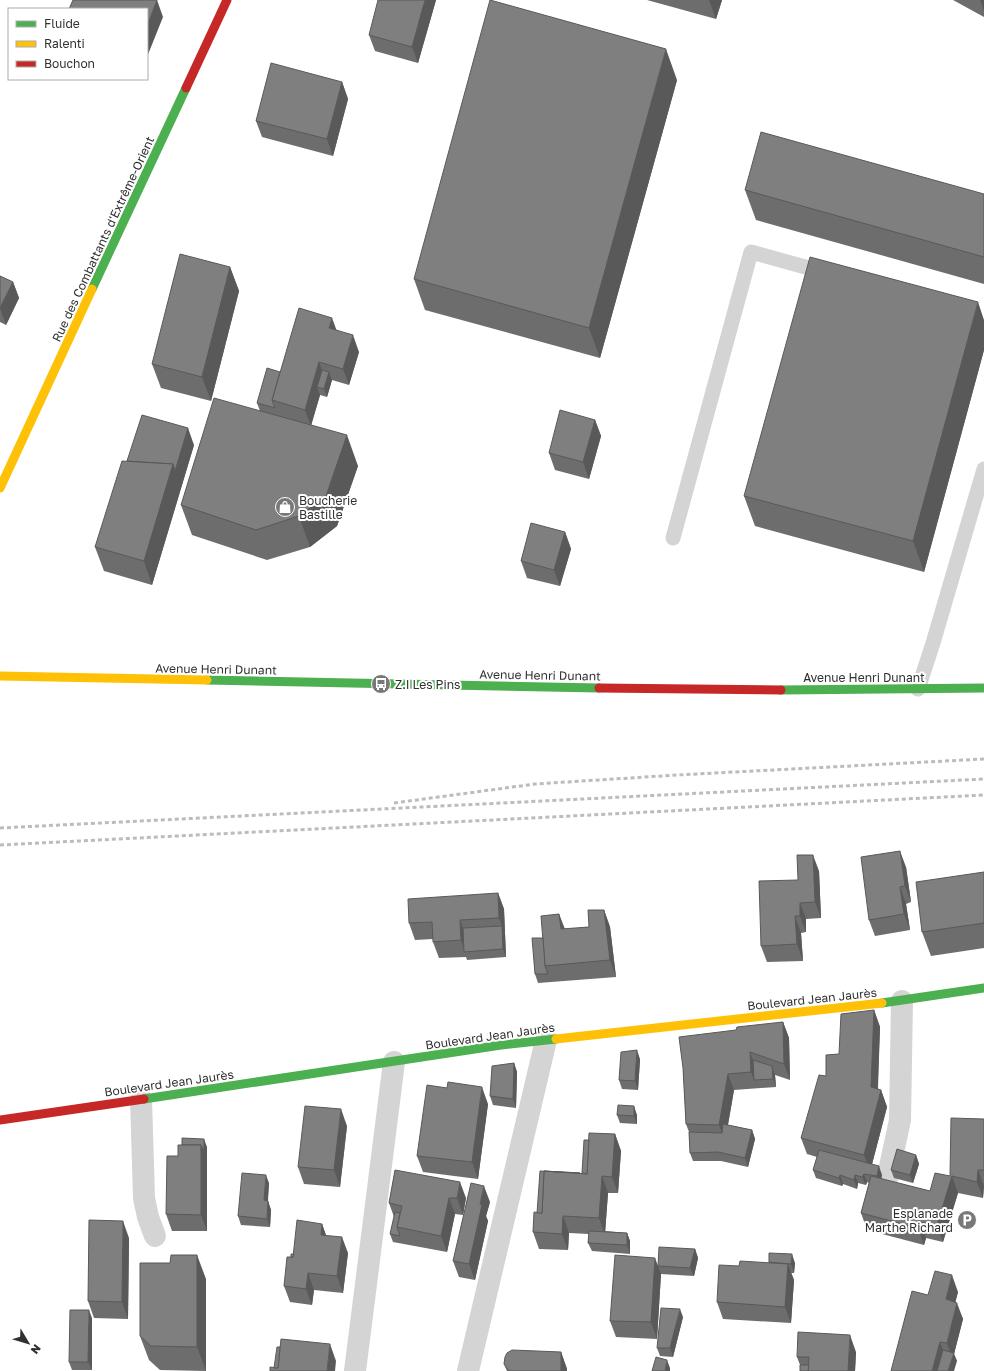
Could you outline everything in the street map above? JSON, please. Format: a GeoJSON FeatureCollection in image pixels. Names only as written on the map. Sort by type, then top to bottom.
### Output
{"type":"FeatureCollection","features":[{"type":"Feature","properties":{"kind":"street","name":"Rue des Combattants d'Extrême-Orient"},"geometry":{"type":"LineString","coordinates":[[0,488],[227,0]]}},
{"type":"Feature","properties":{"kind":"street","name":"Avenue Henri Dunant"},"geometry":{"type":"LineString","coordinates":[[0,676],[593,688],[824,690],[984,688]]}},
{"type":"Feature","properties":{"kind":"street","name":"Boulevard Jean Jaurès"},"geometry":{"type":"LineString","coordinates":[[0,1120],[501,1045],[902,1001],[984,988]]}},
{"type":"Feature","properties":{"kind":"street"},"geometry":{"type":"LineString","coordinates":[[888,1176],[900,1120],[902,1001]]}},
{"type":"Feature","properties":{"kind":"street"},"geometry":{"type":"LineString","coordinates":[[468,1371],[546,1040]]}},
{"type":"Feature","properties":{"kind":"street"},"geometry":{"type":"LineString","coordinates":[[355,1371],[394,1062]]}},
{"type":"Feature","properties":{"kind":"street"},"geometry":{"type":"LineString","coordinates":[[141,1099],[144,1198],[148,1217],[155,1236]]}},
{"type":"Feature","properties":{"kind":"lane"},"geometry":{"type":"LineString","coordinates":[[673,538],[751,252],[841,278]]}},
{"type":"Feature","properties":{"kind":"lane"},"geometry":{"type":"LineString","coordinates":[[918,689],[984,469]]}},
{"type":"Feature","properties":{"kind":"building"},"geometry":{"type":"Polygon","coordinates":[[[73,0],[157,0],[148,23],[148,8],[69,8],[73,0]]]}},
{"type":"Feature","properties":{"kind":"building"},"geometry":{"type":"Polygon","coordinates":[[[378,0],[425,0],[412,47],[369,35],[378,0]]]}},
{"type":"Feature","properties":{"kind":"building"},"geometry":{"type":"Polygon","coordinates":[[[490,0],[666,49],[589,328],[414,279],[490,0]]]}},
{"type":"Feature","properties":{"kind":"building"},"geometry":{"type":"Polygon","coordinates":[[[271,63],[342,82],[327,139],[256,121],[271,63]]]}},
{"type":"Feature","properties":{"kind":"building"},"geometry":{"type":"Polygon","coordinates":[[[761,132],[984,194],[984,257],[745,190],[761,132]]]}},
{"type":"Feature","properties":{"kind":"building"},"geometry":{"type":"Polygon","coordinates":[[[180,254],[230,267],[202,377],[152,364],[180,254]]]}},
{"type":"Feature","properties":{"kind":"building"},"geometry":{"type":"Polygon","coordinates":[[[810,257],[978,302],[913,541],[744,496],[810,257]]]}},
{"type":"Feature","properties":{"kind":"building"},"geometry":{"type":"Polygon","coordinates":[[[0,276],[13,282],[0,308],[0,276]]]}},
{"type":"Feature","properties":{"kind":"building"},"geometry":{"type":"Polygon","coordinates":[[[299,308],[332,318],[329,328],[353,335],[343,369],[319,362],[305,410],[272,400],[299,308]]]}},
{"type":"Feature","properties":{"kind":"building"},"geometry":{"type":"Polygon","coordinates":[[[267,368],[280,372],[272,400],[275,408],[257,403],[267,368]]]}},
{"type":"Feature","properties":{"kind":"building"},"geometry":{"type":"Polygon","coordinates":[[[322,370],[329,372],[324,389],[317,387],[322,370]]]}},
{"type":"Feature","properties":{"kind":"building"},"geometry":{"type":"Polygon","coordinates":[[[214,398],[347,435],[326,496],[299,516],[256,530],[181,505],[214,398]]]}},
{"type":"Feature","properties":{"kind":"building"},"geometry":{"type":"Polygon","coordinates":[[[560,410],[595,420],[583,462],[549,453],[560,410]]]}},
{"type":"Feature","properties":{"kind":"building"},"geometry":{"type":"Polygon","coordinates":[[[142,415],[188,428],[175,471],[173,464],[127,461],[142,415]]]}},
{"type":"Feature","properties":{"kind":"building"},"geometry":{"type":"Polygon","coordinates":[[[122,461],[173,464],[144,561],[95,547],[122,461]]]}},
{"type":"Feature","properties":{"kind":"building"},"geometry":{"type":"Polygon","coordinates":[[[531,523],[565,532],[554,570],[521,561],[531,523]]]}},
{"type":"Feature","properties":{"kind":"building"},"geometry":{"type":"Polygon","coordinates":[[[900,851],[905,886],[900,887],[904,914],[869,920],[861,857],[900,851]]]}},
{"type":"Feature","properties":{"kind":"building"},"geometry":{"type":"Polygon","coordinates":[[[797,855],[813,855],[815,902],[800,903],[800,916],[795,916],[797,944],[761,946],[759,881],[798,880],[797,855]]]}},
{"type":"Feature","properties":{"kind":"building"},"geometry":{"type":"Polygon","coordinates":[[[984,872],[984,923],[922,932],[916,882],[984,872]]]}},
{"type":"Feature","properties":{"kind":"building"},"geometry":{"type":"Polygon","coordinates":[[[498,893],[499,918],[460,920],[461,940],[433,942],[432,922],[409,923],[408,899],[498,893]]]}},
{"type":"Feature","properties":{"kind":"building"},"geometry":{"type":"Polygon","coordinates":[[[588,910],[604,910],[610,960],[545,966],[541,916],[559,914],[561,929],[589,927],[588,910]]]}},
{"type":"Feature","properties":{"kind":"building"},"geometry":{"type":"Polygon","coordinates":[[[502,926],[503,949],[464,952],[463,928],[502,926]]]}},
{"type":"Feature","properties":{"kind":"building"},"geometry":{"type":"Polygon","coordinates":[[[532,938],[543,938],[545,966],[548,974],[535,974],[532,938]]]}},
{"type":"Feature","properties":{"kind":"building"},"geometry":{"type":"Polygon","coordinates":[[[874,1010],[871,1087],[881,1090],[864,1155],[801,1138],[819,1075],[826,1076],[826,1055],[839,1054],[841,1014],[874,1010]]]}},
{"type":"Feature","properties":{"kind":"building"},"geometry":{"type":"Polygon","coordinates":[[[783,1022],[784,1064],[750,1052],[751,1072],[728,1074],[719,1125],[686,1124],[683,1068],[679,1037],[736,1030],[737,1027],[783,1022]]]}},
{"type":"Feature","properties":{"kind":"building"},"geometry":{"type":"Polygon","coordinates":[[[637,1050],[635,1081],[619,1080],[621,1052],[637,1050]]]}},
{"type":"Feature","properties":{"kind":"building"},"geometry":{"type":"Polygon","coordinates":[[[753,1060],[772,1066],[773,1079],[754,1080],[753,1060]]]}},
{"type":"Feature","properties":{"kind":"building"},"geometry":{"type":"Polygon","coordinates":[[[514,1063],[513,1099],[490,1096],[492,1066],[514,1063]]]}},
{"type":"Feature","properties":{"kind":"building"},"geometry":{"type":"Polygon","coordinates":[[[448,1082],[482,1087],[472,1162],[417,1156],[427,1085],[447,1088],[448,1082]]]}},
{"type":"Feature","properties":{"kind":"building"},"geometry":{"type":"Polygon","coordinates":[[[618,1105],[634,1106],[634,1116],[617,1115],[618,1105]]]}},
{"type":"Feature","properties":{"kind":"building"},"geometry":{"type":"Polygon","coordinates":[[[305,1106],[341,1109],[334,1170],[298,1167],[305,1106]]]}},
{"type":"Feature","properties":{"kind":"building"},"geometry":{"type":"Polygon","coordinates":[[[951,1118],[984,1119],[984,1170],[978,1170],[977,1182],[952,1176],[937,1225],[920,1222],[918,1228],[861,1213],[871,1176],[930,1191],[935,1173],[950,1176],[951,1118]]]}},
{"type":"Feature","properties":{"kind":"building"},"geometry":{"type":"Polygon","coordinates":[[[723,1124],[752,1130],[745,1158],[718,1152],[690,1153],[689,1132],[722,1133],[723,1124]]]}},
{"type":"Feature","properties":{"kind":"building"},"geometry":{"type":"Polygon","coordinates":[[[589,1133],[615,1134],[612,1177],[602,1176],[599,1218],[563,1216],[562,1234],[533,1232],[534,1212],[542,1213],[544,1171],[587,1174],[589,1133]]]}},
{"type":"Feature","properties":{"kind":"building"},"geometry":{"type":"Polygon","coordinates":[[[182,1138],[204,1139],[204,1153],[201,1145],[182,1145],[182,1138]]]}},
{"type":"Feature","properties":{"kind":"building"},"geometry":{"type":"Polygon","coordinates":[[[584,1140],[589,1140],[587,1174],[582,1173],[584,1140]]]}},
{"type":"Feature","properties":{"kind":"building"},"geometry":{"type":"Polygon","coordinates":[[[178,1145],[201,1145],[201,1215],[166,1214],[167,1156],[178,1156],[178,1145]]]}},
{"type":"Feature","properties":{"kind":"building"},"geometry":{"type":"Polygon","coordinates":[[[897,1149],[916,1155],[910,1175],[891,1170],[897,1149]]]}},
{"type":"Feature","properties":{"kind":"building"},"geometry":{"type":"Polygon","coordinates":[[[819,1150],[879,1166],[877,1176],[864,1174],[862,1177],[855,1175],[854,1180],[840,1175],[839,1178],[813,1170],[819,1150]]]}},
{"type":"Feature","properties":{"kind":"building"},"geometry":{"type":"Polygon","coordinates":[[[395,1170],[460,1182],[457,1198],[449,1198],[441,1236],[397,1227],[402,1206],[389,1203],[395,1170]]]}},
{"type":"Feature","properties":{"kind":"building"},"geometry":{"type":"Polygon","coordinates":[[[540,1171],[544,1171],[542,1213],[537,1213],[540,1171]]]}},
{"type":"Feature","properties":{"kind":"building"},"geometry":{"type":"Polygon","coordinates":[[[242,1173],[266,1175],[264,1200],[268,1201],[267,1219],[238,1216],[242,1173]]]}},
{"type":"Feature","properties":{"kind":"building"},"geometry":{"type":"Polygon","coordinates":[[[471,1183],[484,1186],[480,1204],[482,1205],[469,1264],[453,1261],[471,1183]]]}},
{"type":"Feature","properties":{"kind":"building"},"geometry":{"type":"Polygon","coordinates":[[[395,1212],[400,1213],[397,1227],[400,1236],[390,1234],[395,1212]]]}},
{"type":"Feature","properties":{"kind":"building"},"geometry":{"type":"Polygon","coordinates":[[[89,1220],[123,1221],[122,1302],[88,1301],[89,1220]]]}},
{"type":"Feature","properties":{"kind":"building"},"geometry":{"type":"Polygon","coordinates":[[[297,1220],[322,1224],[321,1235],[342,1237],[337,1276],[308,1273],[306,1289],[284,1286],[287,1257],[293,1257],[297,1220]]]}},
{"type":"Feature","properties":{"kind":"building"},"geometry":{"type":"Polygon","coordinates":[[[589,1231],[627,1233],[627,1245],[588,1243],[589,1231]]]}},
{"type":"Feature","properties":{"kind":"building"},"geometry":{"type":"Polygon","coordinates":[[[659,1247],[695,1249],[690,1268],[658,1266],[659,1247]]]}},
{"type":"Feature","properties":{"kind":"building"},"geometry":{"type":"Polygon","coordinates":[[[769,1253],[792,1254],[791,1264],[769,1262],[769,1253]]]}},
{"type":"Feature","properties":{"kind":"building"},"geometry":{"type":"Polygon","coordinates":[[[171,1255],[197,1255],[197,1347],[151,1346],[140,1336],[140,1263],[170,1263],[171,1255]]]}},
{"type":"Feature","properties":{"kind":"building"},"geometry":{"type":"Polygon","coordinates":[[[615,1255],[655,1258],[651,1322],[610,1321],[615,1255]]]}},
{"type":"Feature","properties":{"kind":"building"},"geometry":{"type":"Polygon","coordinates":[[[740,1261],[788,1264],[785,1307],[717,1302],[719,1265],[739,1266],[740,1261]]]}},
{"type":"Feature","properties":{"kind":"building"},"geometry":{"type":"Polygon","coordinates":[[[935,1271],[952,1275],[946,1299],[957,1303],[947,1343],[940,1342],[932,1371],[891,1371],[912,1291],[928,1295],[935,1271]]]}},
{"type":"Feature","properties":{"kind":"building"},"geometry":{"type":"Polygon","coordinates":[[[661,1308],[680,1309],[670,1348],[657,1348],[661,1308]]]}},
{"type":"Feature","properties":{"kind":"building"},"geometry":{"type":"Polygon","coordinates":[[[70,1310],[89,1310],[88,1362],[69,1362],[70,1310]]]}},
{"type":"Feature","properties":{"kind":"building"},"geometry":{"type":"Polygon","coordinates":[[[798,1332],[850,1335],[848,1371],[808,1371],[809,1357],[797,1357],[798,1332]]]}},
{"type":"Feature","properties":{"kind":"building"},"geometry":{"type":"Polygon","coordinates":[[[281,1339],[330,1344],[327,1371],[270,1371],[270,1367],[278,1368],[281,1339]]]}},
{"type":"Feature","properties":{"kind":"building"},"geometry":{"type":"Polygon","coordinates":[[[277,1347],[280,1347],[278,1368],[274,1368],[277,1347]]]}},
{"type":"Feature","properties":{"kind":"building"},"geometry":{"type":"Polygon","coordinates":[[[512,1350],[561,1352],[561,1371],[510,1371],[504,1364],[507,1353],[512,1350]]]}},
{"type":"Feature","properties":{"kind":"building"},"geometry":{"type":"Polygon","coordinates":[[[943,1350],[954,1353],[948,1371],[937,1371],[943,1350]]]}},
{"type":"Feature","properties":{"kind":"building"},"geometry":{"type":"Polygon","coordinates":[[[656,1357],[667,1360],[665,1371],[652,1371],[656,1357]]]}},
{"type":"Feature","properties":{"kind":"building"},"geometry":{"type":"Polygon","coordinates":[[[800,1365],[809,1365],[808,1371],[800,1371],[800,1365]]]}},
{"type":"Feature","properties":{"kind":"railway"},"geometry":{"type":"LineString","coordinates":[[394,803],[535,784],[984,759]]}},
{"type":"Feature","properties":{"kind":"railway"},"geometry":{"type":"LineString","coordinates":[[0,828],[984,779]]}},
{"type":"Feature","properties":{"kind":"railway"},"geometry":{"type":"LineString","coordinates":[[0,845],[984,795]]}},
{"type":"Feature","properties":{"kind":"traffic: fast"},"geometry":{"type":"LineString","coordinates":[[92,289],[186,88]]}},
{"type":"Feature","properties":{"kind":"traffic: fast"},"geometry":{"type":"LineString","coordinates":[[207,680],[599,688]]}},
{"type":"Feature","properties":{"kind":"traffic: fast"},"geometry":{"type":"LineString","coordinates":[[781,690],[984,688]]}},
{"type":"Feature","properties":{"kind":"traffic: fast"},"geometry":{"type":"LineString","coordinates":[[882,1003],[984,988]]}},
{"type":"Feature","properties":{"kind":"traffic: fast"},"geometry":{"type":"LineString","coordinates":[[144,1099],[501,1045],[556,1039]]}},
{"type":"Feature","properties":{"kind":"traffic: slow"},"geometry":{"type":"LineString","coordinates":[[0,488],[92,289]]}},
{"type":"Feature","properties":{"kind":"traffic: slow"},"geometry":{"type":"LineString","coordinates":[[0,676],[207,680]]}},
{"type":"Feature","properties":{"kind":"traffic: slow"},"geometry":{"type":"LineString","coordinates":[[556,1039],[882,1003]]}},
{"type":"Feature","properties":{"kind":"traffic: jam"},"geometry":{"type":"LineString","coordinates":[[186,88],[227,0]]}},
{"type":"Feature","properties":{"kind":"traffic: jam"},"geometry":{"type":"LineString","coordinates":[[599,688],[781,690]]}},
{"type":"Feature","properties":{"kind":"traffic: jam"},"geometry":{"type":"LineString","coordinates":[[0,1120],[144,1099]]}},
{"type":"Feature","properties":{"kind":"place","name":"Boucherie Bastille"},"geometry":{"type":"Point","coordinates":[285,507]}},
{"type":"Feature","properties":{"kind":"place","name":"Z.I Les Pins"},"geometry":{"type":"Point","coordinates":[381,684]}},
{"type":"Feature","properties":{"kind":"place","name":"Esplanade Marthe Richard"},"geometry":{"type":"Point","coordinates":[967,1220]}}]}
